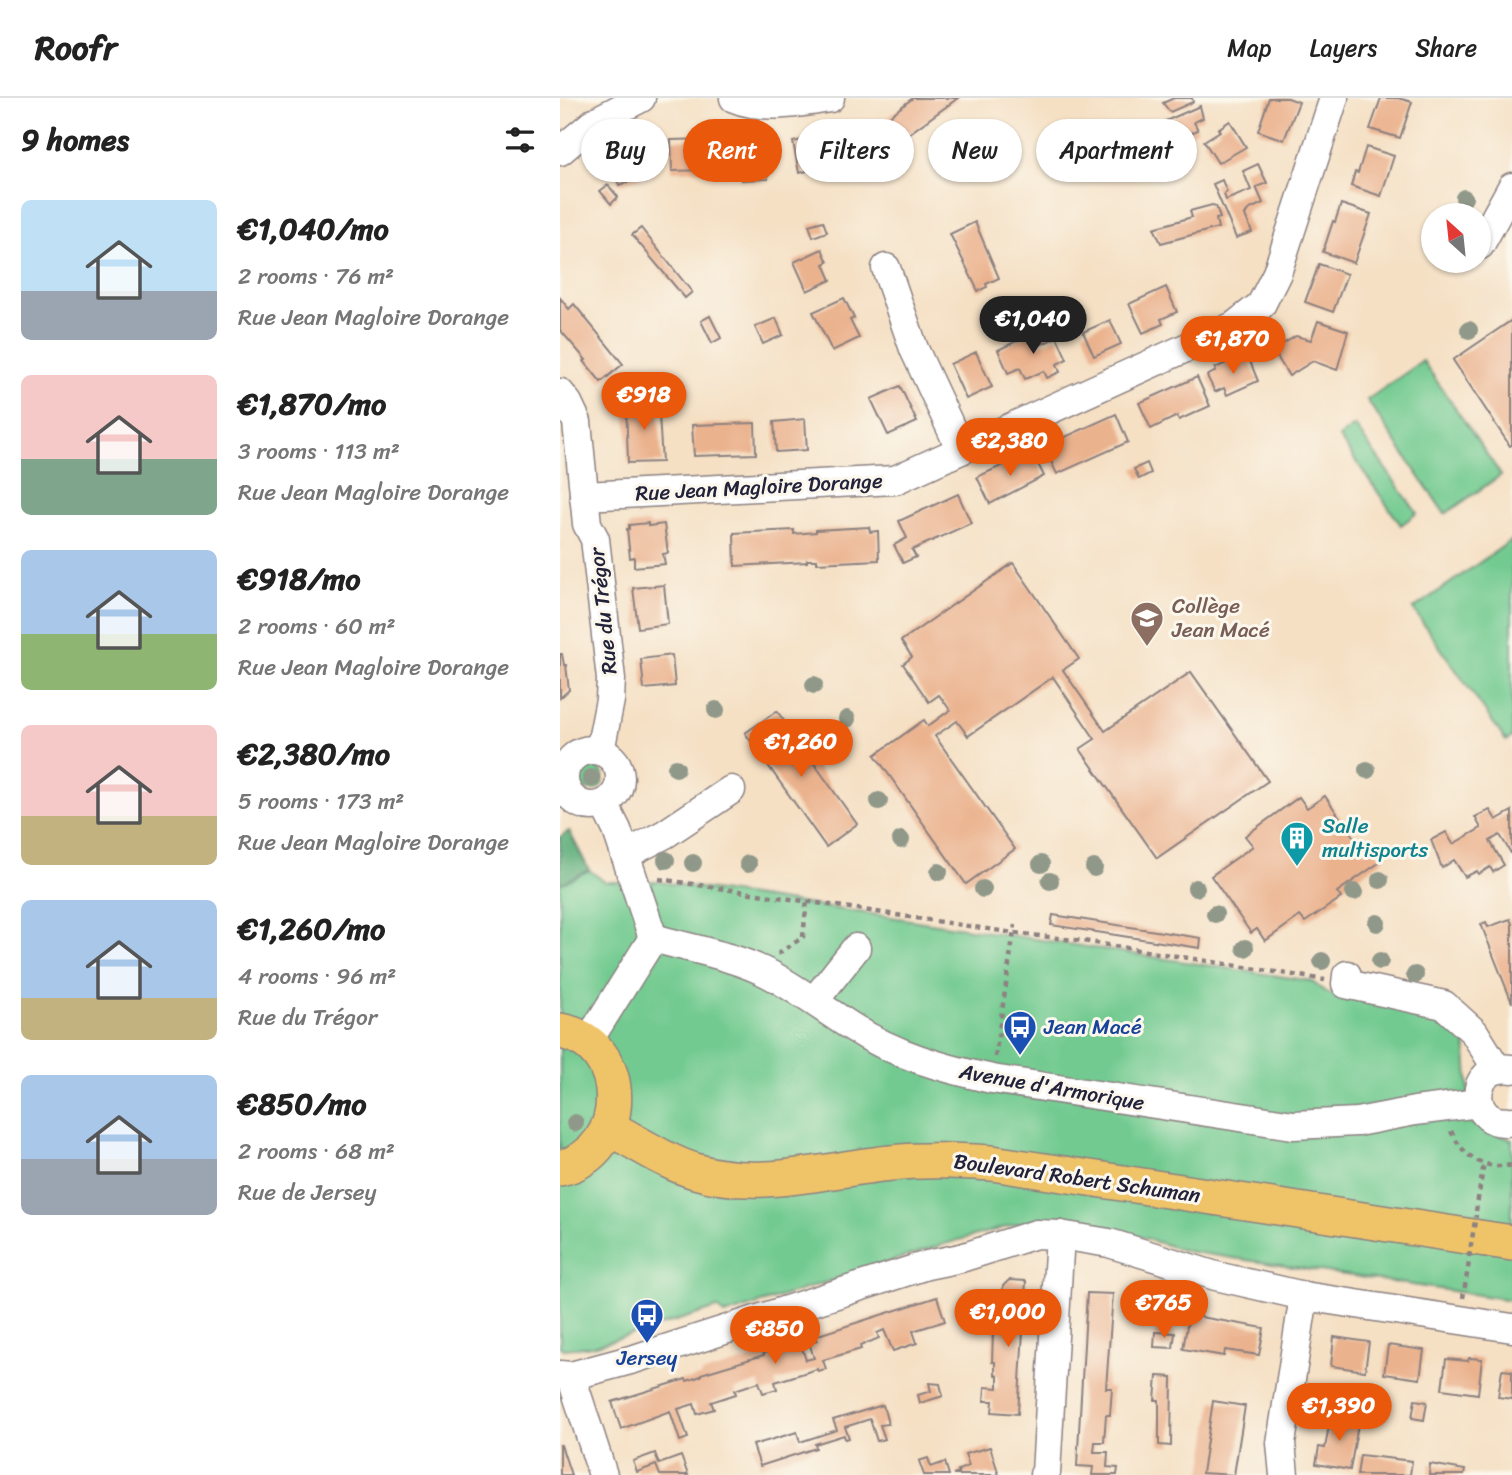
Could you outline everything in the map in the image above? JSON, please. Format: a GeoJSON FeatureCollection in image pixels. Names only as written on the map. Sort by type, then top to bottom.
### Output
{"type":"FeatureCollection","features":[{"type":"Feature","properties":{"kind":"main road"},"geometry":{"type":"LineString","coordinates":[[560,1168],[586,1157],[599,1144],[609,1128],[615,1105],[612,1082],[603,1060],[573,1037]]}},
{"type":"Feature","properties":{"kind":"main road","name":"Boulevard Robert Schuman"},"geometry":{"type":"LineString","coordinates":[[609,1128],[696,1171],[737,1178],[813,1176],[890,1163],[942,1160],[992,1163],[1512,1243]]}},
{"type":"Feature","properties":{"kind":"street"},"geometry":{"type":"LineString","coordinates":[[560,151],[596,121],[641,98]]}},
{"type":"Feature","properties":{"kind":"street"},"geometry":{"type":"LineString","coordinates":[[734,98],[744,102],[794,104],[830,98]]}},
{"type":"Feature","properties":{"kind":"street","name":"Rue Jean Magloire Dorange"},"geometry":{"type":"LineString","coordinates":[[584,496],[895,480],[1234,326],[1261,305],[1277,273],[1334,98]]}},
{"type":"Feature","properties":{"kind":"street"},"geometry":{"type":"LineString","coordinates":[[1491,225],[1512,187]]}},
{"type":"Feature","properties":{"kind":"street"},"geometry":{"type":"LineString","coordinates":[[886,268],[914,349],[961,450]]}},
{"type":"Feature","properties":{"kind":"street","name":"Rue du Trégor"},"geometry":{"type":"LineString","coordinates":[[560,393],[577,422],[587,524],[595,539],[611,679],[610,700],[600,751]]}},
{"type":"Feature","properties":{"kind":"street"},"geometry":{"type":"LineString","coordinates":[[600,751],[616,763],[620,781],[612,798],[604,804],[566,807],[562,769],[583,752],[600,751]]}},
{"type":"Feature","properties":{"kind":"street"},"geometry":{"type":"LineString","coordinates":[[625,855],[665,834],[731,790]]}},
{"type":"Feature","properties":{"kind":"street"},"geometry":{"type":"LineString","coordinates":[[573,1037],[653,938],[625,855],[604,804]]}},
{"type":"Feature","properties":{"kind":"street","name":"Avenue d'Armorique"},"geometry":{"type":"LineString","coordinates":[[653,938],[769,974],[853,1028],[900,1053],[945,1069],[992,1079],[1293,1125],[1357,1122],[1479,1103]]}},
{"type":"Feature","properties":{"kind":"street"},"geometry":{"type":"LineString","coordinates":[[814,1001],[856,947]]}},
{"type":"Feature","properties":{"kind":"street"},"geometry":{"type":"LineString","coordinates":[[1346,979],[1444,998],[1504,1069],[1483,1078],[1478,1094],[1479,1103],[1489,1117],[1497,1121],[1512,1121]]}},
{"type":"Feature","properties":{"kind":"street"},"geometry":{"type":"LineString","coordinates":[[603,1475],[565,1376],[634,1359],[927,1265],[961,1258],[1036,1234],[1110,1243],[1216,1276],[1304,1296],[1512,1328]]}},
{"type":"Feature","properties":{"kind":"street"},"geometry":{"type":"LineString","coordinates":[[1044,1475],[1060,1235]]}},
{"type":"Feature","properties":{"kind":"street"},"geometry":{"type":"LineString","coordinates":[[1284,1475],[1281,1443],[1304,1296]]}},
{"type":"Feature","properties":{"kind":"path"},"geometry":{"type":"LineString","coordinates":[[650,877],[1014,933],[1346,979]]}},
{"type":"Feature","properties":{"kind":"path"},"geometry":{"type":"LineString","coordinates":[[775,956],[804,938],[807,900]]}},
{"type":"Feature","properties":{"kind":"path"},"geometry":{"type":"LineString","coordinates":[[992,1079],[1005,971],[1015,925]]}},
{"type":"Feature","properties":{"kind":"path"},"geometry":{"type":"LineString","coordinates":[[1447,1124],[1456,1144],[1471,1159],[1512,1165]]}},
{"type":"Feature","properties":{"kind":"path"},"geometry":{"type":"LineString","coordinates":[[1462,1302],[1484,1163]]}},
{"type":"Feature","properties":{"kind":"green space"},"geometry":{"type":"Polygon","coordinates":[[[1423,361],[1501,475],[1445,514],[1367,400],[1423,361]]]}},
{"type":"Feature","properties":{"kind":"green space"},"geometry":{"type":"Polygon","coordinates":[[[1355,426],[1417,513],[1401,525],[1339,437],[1355,426]]]}},
{"type":"Feature","properties":{"kind":"green space"},"geometry":{"type":"Polygon","coordinates":[[[1512,540],[1512,737],[1506,741],[1413,609],[1512,540]]]}},
{"type":"Feature","properties":{"kind":"green space"},"geometry":{"type":"Polygon","coordinates":[[[591,766],[600,769],[603,778],[600,787],[591,790],[582,787],[579,778],[582,769],[591,766]]]}},
{"type":"Feature","properties":{"kind":"green space"},"geometry":{"type":"Polygon","coordinates":[[[569,831],[589,870],[560,884],[560,837],[569,831]]]}},
{"type":"Feature","properties":{"kind":"green space"},"geometry":{"type":"Polygon","coordinates":[[[589,870],[605,882],[660,882],[1311,981],[1327,993],[1431,1012],[1465,1037],[1471,1123],[1512,1140],[1512,1300],[1186,1251],[1112,1228],[1047,1220],[1028,1221],[948,1243],[724,1315],[718,1308],[593,1346],[564,1349],[560,1347],[560,884],[589,870]]]}},
{"type":"Feature","properties":{"kind":"building"},"geometry":{"type":"Polygon","coordinates":[[[913,98],[958,98],[914,130],[914,119],[887,118],[913,98]]]}},
{"type":"Feature","properties":{"kind":"building"},"geometry":{"type":"Polygon","coordinates":[[[1174,98],[1192,98],[1193,102],[1170,112],[1163,103],[1174,98]]]}},
{"type":"Feature","properties":{"kind":"building"},"geometry":{"type":"Polygon","coordinates":[[[1269,98],[1288,98],[1299,102],[1284,140],[1258,131],[1269,98]]]}},
{"type":"Feature","properties":{"kind":"building"},"geometry":{"type":"Polygon","coordinates":[[[1381,98],[1398,98],[1412,102],[1400,138],[1370,129],[1381,98]]]}},
{"type":"Feature","properties":{"kind":"building"},"geometry":{"type":"Polygon","coordinates":[[[1200,106],[1203,118],[1197,121],[1170,119],[1200,106]]]}},
{"type":"Feature","properties":{"kind":"building"},"geometry":{"type":"Polygon","coordinates":[[[1230,121],[1246,147],[1218,163],[1204,141],[1230,121]]]}},
{"type":"Feature","properties":{"kind":"building"},"geometry":{"type":"Polygon","coordinates":[[[671,140],[683,140],[683,171],[672,171],[671,140]]]}},
{"type":"Feature","properties":{"kind":"building"},"geometry":{"type":"Polygon","coordinates":[[[1366,147],[1394,156],[1381,196],[1351,186],[1366,147]]]}},
{"type":"Feature","properties":{"kind":"building"},"geometry":{"type":"Polygon","coordinates":[[[1258,164],[1267,183],[1256,187],[1263,203],[1248,210],[1245,215],[1252,232],[1236,238],[1213,184],[1222,180],[1227,192],[1224,194],[1226,200],[1251,190],[1243,171],[1258,164]]]}},
{"type":"Feature","properties":{"kind":"building"},"geometry":{"type":"Polygon","coordinates":[[[608,185],[618,197],[611,204],[600,191],[608,185]]]}},
{"type":"Feature","properties":{"kind":"building"},"geometry":{"type":"Polygon","coordinates":[[[1341,204],[1371,214],[1354,263],[1323,252],[1341,204]]]}},
{"type":"Feature","properties":{"kind":"building"},"geometry":{"type":"Polygon","coordinates":[[[1216,206],[1220,218],[1216,219],[1218,228],[1161,243],[1154,228],[1192,217],[1190,211],[1216,206]]]}},
{"type":"Feature","properties":{"kind":"building"},"geometry":{"type":"Polygon","coordinates":[[[823,221],[827,232],[813,237],[809,225],[823,221]]]}},
{"type":"Feature","properties":{"kind":"building"},"geometry":{"type":"Polygon","coordinates":[[[975,222],[999,278],[978,291],[950,234],[975,222]]]}},
{"type":"Feature","properties":{"kind":"building"},"geometry":{"type":"Polygon","coordinates":[[[641,228],[692,292],[685,298],[632,235],[641,228]]]}},
{"type":"Feature","properties":{"kind":"building"},"geometry":{"type":"Polygon","coordinates":[[[822,249],[828,262],[824,264],[831,280],[807,291],[794,262],[822,249]]]}},
{"type":"Feature","properties":{"kind":"building"},"geometry":{"type":"Polygon","coordinates":[[[1319,264],[1347,274],[1333,312],[1305,302],[1319,264]]]}},
{"type":"Feature","properties":{"kind":"building"},"geometry":{"type":"Polygon","coordinates":[[[1166,287],[1177,312],[1161,319],[1163,324],[1143,333],[1129,304],[1166,287]]]}},
{"type":"Feature","properties":{"kind":"building"},"geometry":{"type":"Polygon","coordinates":[[[560,298],[569,309],[574,304],[623,364],[601,382],[560,330],[560,298]]]}},
{"type":"Feature","properties":{"kind":"building"},"geometry":{"type":"Polygon","coordinates":[[[844,298],[854,318],[850,320],[859,338],[832,351],[813,312],[844,298]]]}},
{"type":"Feature","properties":{"kind":"building"},"geometry":{"type":"Polygon","coordinates":[[[710,316],[721,338],[712,343],[701,321],[710,316]]]}},
{"type":"Feature","properties":{"kind":"building"},"geometry":{"type":"Polygon","coordinates":[[[776,318],[783,335],[763,344],[755,327],[776,318]]]}},
{"type":"Feature","properties":{"kind":"building"},"geometry":{"type":"Polygon","coordinates":[[[1110,320],[1121,344],[1094,356],[1083,332],[1110,320]]]}},
{"type":"Feature","properties":{"kind":"building"},"geometry":{"type":"Polygon","coordinates":[[[1512,320],[1512,445],[1510,446],[1453,360],[1512,320]]]}},
{"type":"Feature","properties":{"kind":"building"},"geometry":{"type":"Polygon","coordinates":[[[1318,321],[1348,331],[1337,370],[1313,361],[1289,376],[1273,350],[1296,336],[1311,340],[1318,321]]]}},
{"type":"Feature","properties":{"kind":"building"},"geometry":{"type":"Polygon","coordinates":[[[1033,330],[1040,345],[1057,337],[1067,359],[1057,364],[1060,372],[1047,378],[1044,371],[1025,379],[1020,368],[1008,373],[998,350],[1033,330]]]}},
{"type":"Feature","properties":{"kind":"building"},"geometry":{"type":"Polygon","coordinates":[[[976,352],[992,387],[966,399],[950,364],[976,352]]]}},
{"type":"Feature","properties":{"kind":"building"},"geometry":{"type":"Polygon","coordinates":[[[1247,354],[1258,381],[1227,395],[1224,388],[1215,392],[1207,376],[1216,371],[1215,368],[1247,354]]]}},
{"type":"Feature","properties":{"kind":"building"},"geometry":{"type":"Polygon","coordinates":[[[1197,377],[1210,406],[1179,420],[1177,416],[1151,429],[1139,403],[1197,377]]]}},
{"type":"Feature","properties":{"kind":"building"},"geometry":{"type":"Polygon","coordinates":[[[900,386],[917,422],[888,435],[871,399],[900,386]]]}},
{"type":"Feature","properties":{"kind":"building"},"geometry":{"type":"Polygon","coordinates":[[[658,399],[662,462],[628,463],[626,401],[658,399]]]}},
{"type":"Feature","properties":{"kind":"building"},"geometry":{"type":"Polygon","coordinates":[[[1116,414],[1128,442],[1057,474],[1048,455],[1058,450],[1054,442],[1116,414]]]}},
{"type":"Feature","properties":{"kind":"building"},"geometry":{"type":"Polygon","coordinates":[[[805,419],[807,450],[776,452],[774,422],[805,419]]]}},
{"type":"Feature","properties":{"kind":"building"},"geometry":{"type":"Polygon","coordinates":[[[755,423],[756,454],[694,456],[692,425],[755,423]]]}},
{"type":"Feature","properties":{"kind":"building"},"geometry":{"type":"Polygon","coordinates":[[[1032,452],[1044,476],[990,504],[977,477],[1032,452]]]}},
{"type":"Feature","properties":{"kind":"building"},"geometry":{"type":"Polygon","coordinates":[[[1147,463],[1151,473],[1139,479],[1134,469],[1147,463]]]}},
{"type":"Feature","properties":{"kind":"building"},"geometry":{"type":"Polygon","coordinates":[[[958,494],[971,523],[912,550],[916,557],[903,563],[894,545],[907,538],[899,521],[958,494]]]}},
{"type":"Feature","properties":{"kind":"building"},"geometry":{"type":"Polygon","coordinates":[[[648,523],[648,526],[664,524],[668,553],[663,554],[665,564],[634,567],[634,557],[630,558],[627,529],[629,525],[648,523]]]}},
{"type":"Feature","properties":{"kind":"building"},"geometry":{"type":"Polygon","coordinates":[[[869,527],[870,532],[878,531],[879,560],[817,563],[817,560],[807,560],[735,566],[734,533],[794,530],[794,534],[869,527]]]}},
{"type":"Feature","properties":{"kind":"building"},"geometry":{"type":"Polygon","coordinates":[[[1013,563],[1079,659],[1063,670],[1105,731],[1191,672],[1268,781],[1157,858],[1080,749],[1095,739],[1053,677],[968,736],[957,721],[935,736],[1015,849],[966,884],[875,755],[924,720],[928,726],[950,710],[939,695],[929,702],[903,664],[912,657],[901,641],[1013,563]]]}},
{"type":"Feature","properties":{"kind":"building"},"geometry":{"type":"Polygon","coordinates":[[[664,585],[668,624],[638,628],[633,588],[664,585]]]}},
{"type":"Feature","properties":{"kind":"building"},"geometry":{"type":"Polygon","coordinates":[[[560,654],[566,665],[569,690],[560,698],[560,654]]]}},
{"type":"Feature","properties":{"kind":"building"},"geometry":{"type":"Polygon","coordinates":[[[672,655],[675,686],[644,689],[641,659],[672,655]]]}},
{"type":"Feature","properties":{"kind":"building"},"geometry":{"type":"Polygon","coordinates":[[[777,711],[857,824],[826,847],[745,733],[777,711]]]}},
{"type":"Feature","properties":{"kind":"building","name":"Salle multisports"},"geometry":{"type":"Polygon","coordinates":[[[1325,796],[1364,852],[1373,847],[1383,860],[1337,892],[1341,898],[1305,922],[1300,916],[1265,941],[1257,929],[1251,933],[1211,876],[1253,846],[1245,836],[1299,797],[1307,808],[1325,796]]]}},
{"type":"Feature","properties":{"kind":"building"},"geometry":{"type":"Polygon","coordinates":[[[1490,810],[1496,820],[1512,811],[1512,855],[1500,835],[1490,841],[1504,865],[1493,872],[1490,867],[1479,874],[1477,871],[1465,877],[1454,860],[1442,868],[1431,840],[1446,832],[1453,844],[1481,828],[1475,817],[1490,810]]]}},
{"type":"Feature","properties":{"kind":"building"},"geometry":{"type":"Polygon","coordinates":[[[1053,915],[1201,938],[1200,948],[1051,925],[1053,915]]]}},
{"type":"Feature","properties":{"kind":"building"},"geometry":{"type":"Polygon","coordinates":[[[1510,919],[1512,1003],[1481,924],[1486,922],[1488,927],[1510,919]]]}},
{"type":"Feature","properties":{"kind":"building"},"geometry":{"type":"Polygon","coordinates":[[[1009,1280],[1026,1281],[1018,1414],[992,1412],[993,1401],[984,1401],[985,1387],[998,1388],[995,1362],[992,1362],[994,1305],[1008,1306],[1009,1296],[1002,1296],[1003,1286],[1009,1280]]]}},
{"type":"Feature","properties":{"kind":"building"},"geometry":{"type":"Polygon","coordinates":[[[1087,1293],[1113,1294],[1106,1388],[1112,1388],[1110,1415],[1106,1415],[1104,1442],[1095,1442],[1094,1452],[1108,1452],[1107,1467],[1118,1468],[1117,1475],[1092,1475],[1093,1467],[1077,1466],[1087,1293]]]}},
{"type":"Feature","properties":{"kind":"building"},"geometry":{"type":"Polygon","coordinates":[[[937,1297],[945,1321],[913,1331],[917,1343],[893,1351],[884,1330],[877,1333],[879,1338],[860,1346],[861,1349],[823,1360],[826,1369],[817,1369],[775,1382],[777,1389],[763,1393],[759,1382],[735,1390],[736,1394],[711,1402],[714,1409],[697,1414],[694,1404],[678,1409],[688,1438],[680,1441],[670,1411],[621,1429],[612,1402],[686,1379],[687,1381],[800,1342],[806,1360],[814,1358],[809,1342],[817,1340],[815,1336],[937,1297]]]}},
{"type":"Feature","properties":{"kind":"building"},"geometry":{"type":"Polygon","coordinates":[[[1189,1315],[1264,1328],[1259,1355],[1225,1350],[1224,1356],[1183,1349],[1189,1315]]]}},
{"type":"Feature","properties":{"kind":"building"},"geometry":{"type":"Polygon","coordinates":[[[1155,1332],[1175,1333],[1173,1348],[1154,1347],[1155,1332]]]}},
{"type":"Feature","properties":{"kind":"building"},"geometry":{"type":"Polygon","coordinates":[[[1334,1337],[1369,1342],[1365,1371],[1331,1366],[1334,1337]]]}},
{"type":"Feature","properties":{"kind":"building"},"geometry":{"type":"Polygon","coordinates":[[[1388,1345],[1424,1350],[1420,1379],[1384,1374],[1388,1345]]]}},
{"type":"Feature","properties":{"kind":"building"},"geometry":{"type":"Polygon","coordinates":[[[1469,1358],[1482,1359],[1478,1394],[1442,1389],[1446,1359],[1468,1361],[1469,1358]]]}},
{"type":"Feature","properties":{"kind":"building"},"geometry":{"type":"Polygon","coordinates":[[[1502,1370],[1512,1371],[1512,1399],[1498,1397],[1502,1370]]]}},
{"type":"Feature","properties":{"kind":"building"},"geometry":{"type":"Polygon","coordinates":[[[1157,1376],[1172,1377],[1171,1446],[1159,1445],[1159,1400],[1155,1400],[1157,1376]]]}},
{"type":"Feature","properties":{"kind":"building"},"geometry":{"type":"Polygon","coordinates":[[[929,1383],[940,1384],[943,1396],[920,1403],[918,1395],[931,1391],[929,1383]]]}},
{"type":"Feature","properties":{"kind":"building"},"geometry":{"type":"Polygon","coordinates":[[[1415,1400],[1427,1402],[1424,1420],[1412,1418],[1415,1400]]]}},
{"type":"Feature","properties":{"kind":"building"},"geometry":{"type":"Polygon","coordinates":[[[1213,1401],[1245,1406],[1234,1475],[1202,1473],[1213,1401]]]}},
{"type":"Feature","properties":{"kind":"building"},"geometry":{"type":"Polygon","coordinates":[[[883,1405],[888,1424],[880,1425],[885,1439],[877,1441],[870,1419],[845,1427],[849,1438],[845,1439],[844,1435],[815,1444],[816,1448],[760,1466],[753,1445],[797,1432],[800,1442],[837,1430],[833,1420],[883,1405]]]}},
{"type":"Feature","properties":{"kind":"building"},"geometry":{"type":"Polygon","coordinates":[[[1331,1414],[1359,1419],[1350,1470],[1316,1464],[1319,1447],[1325,1448],[1331,1414]]]}},
{"type":"Feature","properties":{"kind":"building"},"geometry":{"type":"Polygon","coordinates":[[[561,1445],[571,1475],[560,1475],[561,1445]]]}},
{"type":"Feature","properties":{"kind":"building"},"geometry":{"type":"Polygon","coordinates":[[[990,1447],[999,1475],[953,1475],[969,1466],[965,1454],[990,1447]]]}},
{"type":"Feature","properties":{"kind":"building"},"geometry":{"type":"Polygon","coordinates":[[[655,1453],[659,1464],[681,1456],[688,1475],[660,1475],[656,1465],[637,1472],[633,1461],[655,1453]]]}},
{"type":"Feature","properties":{"kind":"building"},"geometry":{"type":"Polygon","coordinates":[[[1360,1455],[1412,1461],[1410,1475],[1357,1475],[1360,1455]]]}},
{"type":"Feature","properties":{"kind":"building"},"geometry":{"type":"Polygon","coordinates":[[[928,1458],[931,1467],[945,1462],[949,1475],[924,1475],[919,1461],[928,1458]]]}},
{"type":"Feature","properties":{"kind":"building"},"geometry":{"type":"Polygon","coordinates":[[[1430,1464],[1465,1470],[1464,1475],[1429,1475],[1430,1464]]]}},
{"type":"Feature","properties":{"kind":"place","name":"Collège Jean Macé"},"geometry":{"type":"Point","coordinates":[1147,648]}},
{"type":"Feature","properties":{"kind":"place","name":"Salle multisports"},"geometry":{"type":"Point","coordinates":[1297,868]}},
{"type":"Feature","properties":{"kind":"place","name":"Jean Macé"},"geometry":{"type":"Point","coordinates":[1020,1057]}},
{"type":"Feature","properties":{"kind":"place","name":"Jersey"},"geometry":{"type":"Point","coordinates":[647,1345]}}]}
